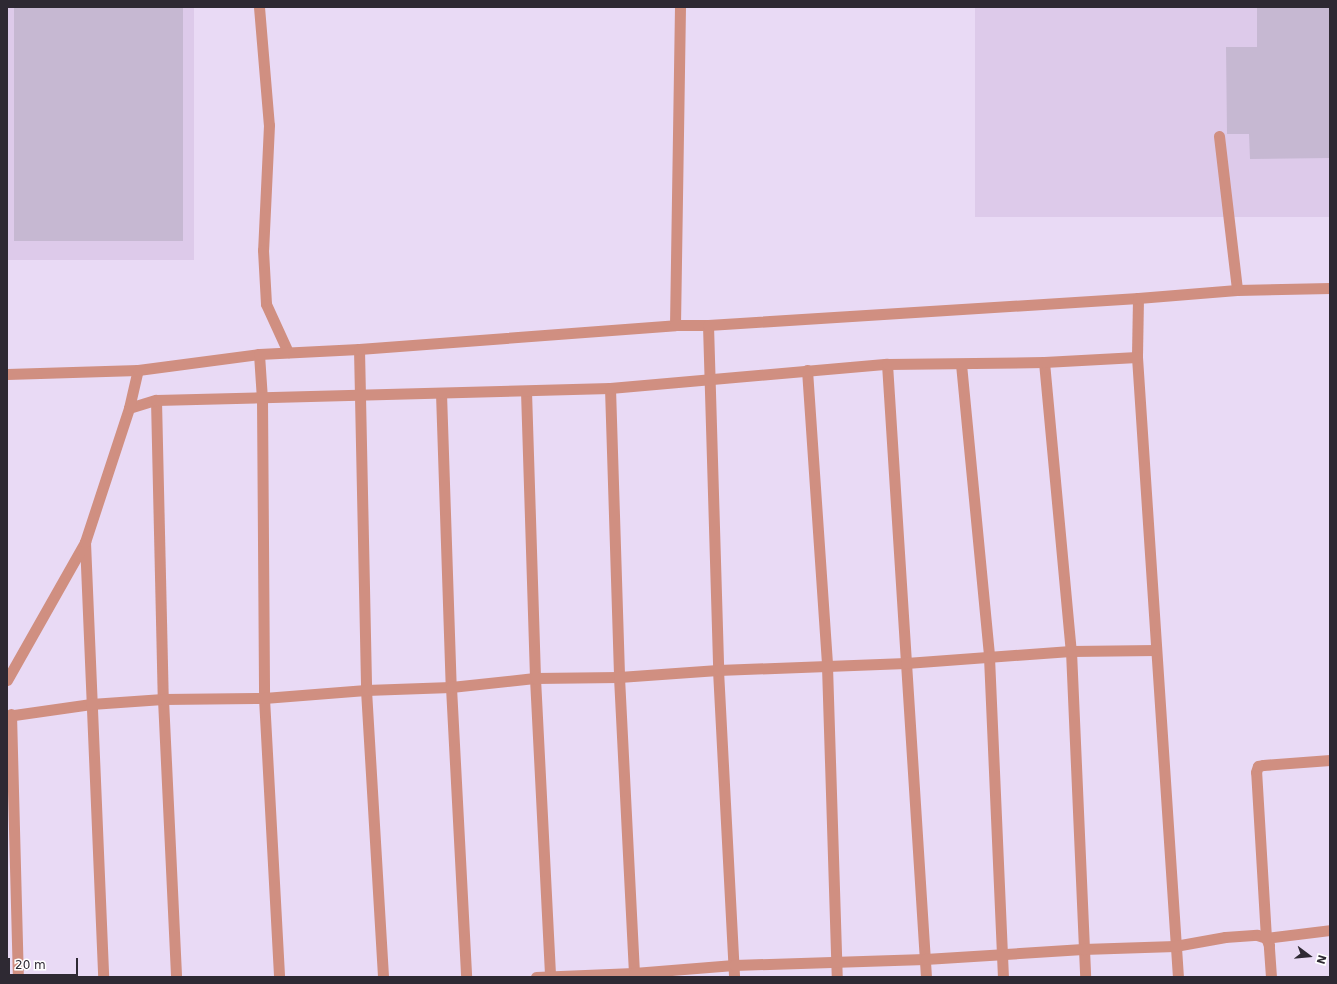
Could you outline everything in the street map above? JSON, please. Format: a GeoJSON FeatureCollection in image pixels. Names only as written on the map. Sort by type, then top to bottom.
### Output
{"type":"FeatureCollection","features":[{"type":"Feature","properties":{"kind":"street"},"geometry":{"type":"LineString","coordinates":[[259,7],[268,125],[263,250],[266,304],[288,352]]}},
{"type":"Feature","properties":{"kind":"street"},"geometry":{"type":"LineString","coordinates":[[675,324],[680,7]]}},
{"type":"Feature","properties":{"kind":"street"},"geometry":{"type":"LineString","coordinates":[[1219,136],[1237,290]]}},
{"type":"Feature","properties":{"kind":"street"},"geometry":{"type":"LineString","coordinates":[[7,374],[138,370],[260,354],[675,324],[708,325],[1138,298],[1237,290],[1330,288]]}},
{"type":"Feature","properties":{"kind":"street"},"geometry":{"type":"LineString","coordinates":[[1138,298],[1137,357],[1178,977]]}},
{"type":"Feature","properties":{"kind":"street"},"geometry":{"type":"LineString","coordinates":[[708,325],[718,670],[734,977]]}},
{"type":"Feature","properties":{"kind":"street"},"geometry":{"type":"LineString","coordinates":[[359,348],[366,690],[383,977]]}},
{"type":"Feature","properties":{"kind":"street"},"geometry":{"type":"LineString","coordinates":[[260,354],[262,398],[264,698],[278,977]]}},
{"type":"Feature","properties":{"kind":"street"},"geometry":{"type":"LineString","coordinates":[[129,408],[156,400],[361,396],[610,388],[887,364],[1044,362],[1137,357]]}},
{"type":"Feature","properties":{"kind":"street"},"geometry":{"type":"LineString","coordinates":[[1044,362],[1071,651],[1085,977]]}},
{"type":"Feature","properties":{"kind":"street"},"geometry":{"type":"LineString","coordinates":[[887,364],[926,977]]}},
{"type":"Feature","properties":{"kind":"street"},"geometry":{"type":"LineString","coordinates":[[961,364],[989,658],[1003,977]]}},
{"type":"Feature","properties":{"kind":"street"},"geometry":{"type":"LineString","coordinates":[[7,680],[85,542],[129,408],[138,370]]}},
{"type":"Feature","properties":{"kind":"street"},"geometry":{"type":"LineString","coordinates":[[807,370],[827,666],[837,977]]}},
{"type":"Feature","properties":{"kind":"street"},"geometry":{"type":"LineString","coordinates":[[610,388],[619,677],[634,975]]}},
{"type":"Feature","properties":{"kind":"street"},"geometry":{"type":"LineString","coordinates":[[526,391],[535,678],[550,977]]}},
{"type":"Feature","properties":{"kind":"street"},"geometry":{"type":"LineString","coordinates":[[441,393],[451,687],[466,977]]}},
{"type":"Feature","properties":{"kind":"street"},"geometry":{"type":"LineString","coordinates":[[156,400],[163,699],[176,977]]}},
{"type":"Feature","properties":{"kind":"street"},"geometry":{"type":"LineString","coordinates":[[85,542],[102,977]]}},
{"type":"Feature","properties":{"kind":"street"},"geometry":{"type":"LineString","coordinates":[[18,977],[9,715],[91,704],[163,699],[264,698],[366,690],[451,687],[535,678],[619,677],[718,670],[906,663],[1071,651],[1156,650]]}},
{"type":"Feature","properties":{"kind":"street"},"geometry":{"type":"LineString","coordinates":[[1271,977],[1269,946],[1266,938],[1256,772],[1258,766],[1330,760]]}},
{"type":"Feature","properties":{"kind":"street"},"geometry":{"type":"LineString","coordinates":[[536,977],[634,975],[734,965],[836,961],[925,960],[1003,956],[1083,949],[1175,946],[1225,937],[1257,935],[1266,938],[1330,930]]}},
{"type":"Feature","properties":{"kind":"shaded area"},"geometry":{"type":"Polygon","coordinates":[[[7,7],[194,7],[194,260],[7,260],[7,7]]]}},
{"type":"Feature","properties":{"kind":"shaded area"},"geometry":{"type":"Polygon","coordinates":[[[975,7],[1330,7],[1330,217],[975,217],[975,7]]]}},
{"type":"Feature","properties":{"kind":"building"},"geometry":{"type":"Polygon","coordinates":[[[14,7],[183,7],[183,241],[14,241],[14,7]]]}},
{"type":"Feature","properties":{"kind":"building"},"geometry":{"type":"Polygon","coordinates":[[[1257,7],[1330,7],[1330,158],[1250,159],[1249,134],[1227,134],[1226,47],[1257,47],[1257,7]]]}}]}
